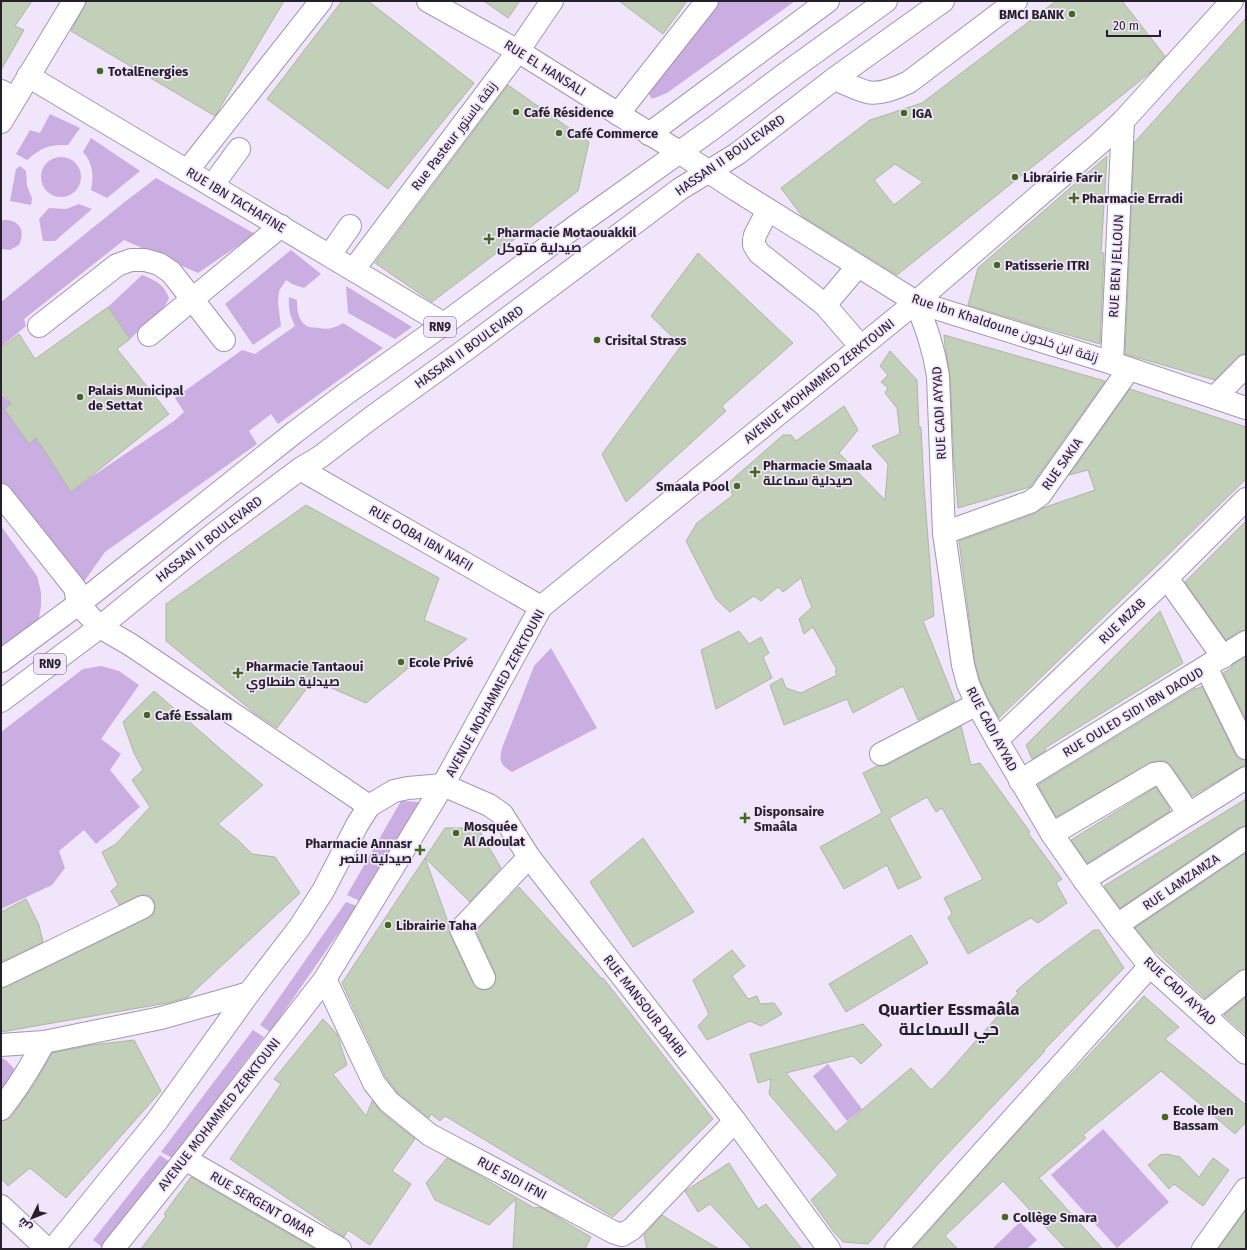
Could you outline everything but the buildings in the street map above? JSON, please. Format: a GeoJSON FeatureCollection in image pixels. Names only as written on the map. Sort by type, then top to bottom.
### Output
{"type":"FeatureCollection","features":[{"type":"Feature","properties":{"kind":"street"},"geometry":{"type":"LineString","coordinates":[[1,122],[8,95],[28,76],[74,1]]}},
{"type":"Feature","properties":{"kind":"street"},"geometry":{"type":"LineString","coordinates":[[187,171],[321,1]]}},
{"type":"Feature","properties":{"kind":"street","name":"RUE EL HANSALI"},"geometry":{"type":"LineString","coordinates":[[428,1],[518,50],[679,152]]}},
{"type":"Feature","properties":{"kind":"street","name":"Rue Pasteur زنقة باستور"},"geometry":{"type":"LineString","coordinates":[[354,269],[518,50],[552,1]]}},
{"type":"Feature","properties":{"kind":"street"},"geometry":{"type":"LineString","coordinates":[[618,114],[706,1]]}},
{"type":"Feature","properties":{"kind":"street"},"geometry":{"type":"LineString","coordinates":[[649,134],[828,1]]}},
{"type":"Feature","properties":{"kind":"street","name":"RN9"},"geometry":{"type":"LineString","coordinates":[[1,661],[82,595],[344,395],[444,324],[886,1]]}},
{"type":"Feature","properties":{"kind":"street","name":"HASSAN II BOULEVARD"},"geometry":{"type":"LineString","coordinates":[[1,701],[106,622],[215,533],[300,469],[320,457],[468,348],[680,189],[737,154],[834,79],[943,1]]}},
{"type":"Feature","properties":{"kind":"street"},"geometry":{"type":"LineString","coordinates":[[834,79],[867,92],[891,90],[909,82],[1016,1]]}},
{"type":"Feature","properties":{"kind":"street","name":"AVENUE MOHAMMED ZERKTOUNI"},"geometry":{"type":"LineString","coordinates":[[113,1249],[325,979],[443,785],[541,607],[916,302],[1094,148],[1123,121],[1232,1]]}},
{"type":"Feature","properties":{"kind":"street","name":"RUE IBN TACHAFINE"},"geometry":{"type":"LineString","coordinates":[[28,76],[444,324]]}},
{"type":"Feature","properties":{"kind":"street","name":"RUE BEN JELLOUN"},"geometry":{"type":"LineString","coordinates":[[1120,366],[1123,121]]}},
{"type":"Feature","properties":{"kind":"street"},"geometry":{"type":"LineString","coordinates":[[212,186],[239,148]]}},
{"type":"Feature","properties":{"kind":"street","name":"Rue Ibn Khaldoune زنقة ابن خلدون"},"geometry":{"type":"LineString","coordinates":[[679,152],[768,210],[916,302],[1120,366],[1246,408]]}},
{"type":"Feature","properties":{"kind":"street"},"geometry":{"type":"LineString","coordinates":[[768,210],[755,236],[754,245],[759,253],[825,305],[861,347]]}},
{"type":"Feature","properties":{"kind":"street"},"geometry":{"type":"LineString","coordinates":[[149,334],[281,226]]}},
{"type":"Feature","properties":{"kind":"street"},"geometry":{"type":"LineString","coordinates":[[330,255],[350,226]]}},
{"type":"Feature","properties":{"kind":"street"},"geometry":{"type":"LineString","coordinates":[[39,326],[118,265],[131,260],[145,260],[159,264],[171,272],[224,340]]}},
{"type":"Feature","properties":{"kind":"street"},"geometry":{"type":"LineString","coordinates":[[825,305],[858,266]]}},
{"type":"Feature","properties":{"kind":"street","name":"RUE CADI AYYAD"},"geometry":{"type":"LineString","coordinates":[[916,302],[931,341],[938,376],[944,534],[963,665],[968,684],[977,704],[997,740],[1052,834],[1117,925],[1150,966],[1246,1053]]}},
{"type":"Feature","properties":{"kind":"street","name":"RUE SAKIA"},"geometry":{"type":"LineString","coordinates":[[944,534],[1030,502],[1040,495],[1120,366]]}},
{"type":"Feature","properties":{"kind":"street"},"geometry":{"type":"LineString","coordinates":[[1215,397],[1246,366]]}},
{"type":"Feature","properties":{"kind":"street","name":"RUE OQBA IBN NAFII"},"geometry":{"type":"LineString","coordinates":[[300,469],[541,607]]}},
{"type":"Feature","properties":{"kind":"street"},"geometry":{"type":"LineString","coordinates":[[1,495],[82,595],[106,622],[130,645],[369,806]]}},
{"type":"Feature","properties":{"kind":"street","name":"RUE MZAB"},"geometry":{"type":"LineString","coordinates":[[997,740],[1167,578],[1246,499]]}},
{"type":"Feature","properties":{"kind":"street"},"geometry":{"type":"LineString","coordinates":[[1167,578],[1215,662],[1246,748]]}},
{"type":"Feature","properties":{"kind":"street","name":"RUE OULED SIDI IBN DAOUD"},"geometry":{"type":"LineString","coordinates":[[1020,781],[1246,642]]}},
{"type":"Feature","properties":{"kind":"street"},"geometry":{"type":"LineString","coordinates":[[880,754],[977,704]]}},
{"type":"Feature","properties":{"kind":"street"},"geometry":{"type":"LineString","coordinates":[[1052,834],[1154,774],[1161,773],[1189,814]]}},
{"type":"Feature","properties":{"kind":"street"},"geometry":{"type":"LineString","coordinates":[[1084,880],[1246,778]]}},
{"type":"Feature","properties":{"kind":"street"},"geometry":{"type":"LineString","coordinates":[[53,1249],[157,1121],[299,928],[323,890],[357,825],[369,806],[394,791],[408,788],[443,785]]}},
{"type":"Feature","properties":{"kind":"street","name":"RUE MANSOUR DAHBI"},"geometry":{"type":"LineString","coordinates":[[443,785],[489,806],[502,814],[529,857],[736,1121],[829,1249]]}},
{"type":"Feature","properties":{"kind":"street","name":"RUE LAMZAMZA"},"geometry":{"type":"LineString","coordinates":[[1117,925],[1246,838]]}},
{"type":"Feature","properties":{"kind":"street"},"geometry":{"type":"LineString","coordinates":[[484,978],[461,929],[529,857]]}},
{"type":"Feature","properties":{"kind":"street"},"geometry":{"type":"LineString","coordinates":[[1,976],[143,907]]}},
{"type":"Feature","properties":{"kind":"street"},"geometry":{"type":"LineString","coordinates":[[896,1249],[1150,966]]}},
{"type":"Feature","properties":{"kind":"street","name":"RUE SIDI IFNI"},"geometry":{"type":"LineString","coordinates":[[325,979],[374,1083],[389,1102],[430,1135],[622,1235],[632,1229],[736,1121]]}},
{"type":"Feature","properties":{"kind":"street"},"geometry":{"type":"LineString","coordinates":[[1204,1015],[1246,981]]}},
{"type":"Feature","properties":{"kind":"street"},"geometry":{"type":"LineString","coordinates":[[1,1045],[44,1042],[161,1018],[249,994]]}},
{"type":"Feature","properties":{"kind":"street"},"geometry":{"type":"LineString","coordinates":[[1,1109],[18,1087],[44,1042]]}},
{"type":"Feature","properties":{"kind":"street","name":"RUE SERGENT OMAR"},"geometry":{"type":"LineString","coordinates":[[185,1159],[340,1249]]}},
{"type":"Feature","properties":{"kind":"street"},"geometry":{"type":"LineString","coordinates":[[1203,1249],[1246,1189]]}},
{"type":"Feature","properties":{"kind":"street"},"geometry":{"type":"LineString","coordinates":[[1,1206],[48,1249]]}},
{"type":"Feature","properties":{"kind":"shaded area"},"geometry":{"type":"Polygon","coordinates":[[[715,1],[795,1],[667,93],[652,99],[646,89],[715,1]]]}},
{"type":"Feature","properties":{"kind":"shaded area"},"geometry":{"type":"Polygon","coordinates":[[[50,114],[80,128],[68,145],[50,146],[37,152],[27,160],[16,154],[30,130],[40,133],[50,114]]]}},
{"type":"Feature","properties":{"kind":"shaded area"},"geometry":{"type":"Polygon","coordinates":[[[91,138],[140,171],[107,198],[91,190],[91,165],[83,152],[91,138]]]}},
{"type":"Feature","properties":{"kind":"shaded area"},"geometry":{"type":"Polygon","coordinates":[[[61,157],[69,159],[75,163],[79,169],[81,177],[79,185],[75,191],[69,195],[61,197],[53,195],[47,191],[43,185],[41,177],[43,169],[47,163],[53,159],[61,157]]]}},
{"type":"Feature","properties":{"kind":"shaded area"},"geometry":{"type":"Polygon","coordinates":[[[20,166],[26,171],[27,186],[32,198],[31,205],[10,201],[16,169],[20,166]]]}},
{"type":"Feature","properties":{"kind":"shaded area"},"geometry":{"type":"Polygon","coordinates":[[[156,178],[255,234],[198,273],[124,240],[24,319],[26,326],[1,347],[1,302],[156,178]]]}},
{"type":"Feature","properties":{"kind":"shaded area"},"geometry":{"type":"Polygon","coordinates":[[[79,204],[92,209],[55,241],[43,241],[39,219],[49,208],[66,209],[79,204]]]}},
{"type":"Feature","properties":{"kind":"shaded area"},"geometry":{"type":"Polygon","coordinates":[[[9,220],[17,224],[20,227],[22,235],[19,245],[10,250],[1,249],[1,221],[9,220]]]}},
{"type":"Feature","properties":{"kind":"shaded area"},"geometry":{"type":"Polygon","coordinates":[[[291,250],[321,274],[304,288],[292,284],[286,280],[279,291],[278,303],[281,326],[253,345],[225,304],[291,250]]]}},
{"type":"Feature","properties":{"kind":"shaded area"},"geometry":{"type":"Polygon","coordinates":[[[142,275],[162,286],[169,298],[165,306],[130,339],[108,307],[142,275]]]}},
{"type":"Feature","properties":{"kind":"shaded area"},"geometry":{"type":"Polygon","coordinates":[[[346,286],[412,327],[395,339],[348,313],[346,286]]]}},
{"type":"Feature","properties":{"kind":"shaded area"},"geometry":{"type":"Polygon","coordinates":[[[289,297],[297,300],[300,319],[305,325],[328,329],[343,323],[383,348],[278,424],[271,414],[249,431],[257,444],[105,552],[83,583],[1,481],[1,393],[11,404],[4,409],[36,438],[71,492],[174,421],[184,412],[175,398],[242,350],[255,354],[295,326],[290,312],[289,297]]]}},
{"type":"Feature","properties":{"kind":"shaded area"},"geometry":{"type":"Polygon","coordinates":[[[1,526],[37,576],[41,592],[41,606],[38,623],[1,651],[1,526]]]}},
{"type":"Feature","properties":{"kind":"shaded area"},"geometry":{"type":"Polygon","coordinates":[[[551,648],[597,728],[512,772],[501,762],[502,748],[534,666],[551,648]]]}},
{"type":"Feature","properties":{"kind":"shaded area"},"geometry":{"type":"Polygon","coordinates":[[[101,666],[119,671],[139,685],[101,739],[121,754],[110,770],[140,807],[96,844],[84,830],[59,851],[65,868],[52,885],[1,909],[1,732],[83,669],[101,666]]]}},
{"type":"Feature","properties":{"kind":"shaded area"},"geometry":{"type":"Polygon","coordinates":[[[401,801],[419,802],[362,902],[347,895],[401,801]]]}},
{"type":"Feature","properties":{"kind":"shaded area"},"geometry":{"type":"Polygon","coordinates":[[[346,902],[357,906],[270,1032],[260,1025],[346,902]]]}},
{"type":"Feature","properties":{"kind":"shaded area"},"geometry":{"type":"Polygon","coordinates":[[[253,1030],[264,1037],[172,1158],[161,1152],[253,1030]]]}},
{"type":"Feature","properties":{"kind":"shaded area"},"geometry":{"type":"Polygon","coordinates":[[[1,1058],[6,1060],[15,1070],[1,1102],[1,1058]]]}},
{"type":"Feature","properties":{"kind":"shaded area"},"geometry":{"type":"Polygon","coordinates":[[[828,1064],[862,1109],[847,1121],[813,1076],[828,1064]]]}},
{"type":"Feature","properties":{"kind":"shaded area"},"geometry":{"type":"Polygon","coordinates":[[[1103,1129],[1169,1202],[1117,1248],[1051,1175],[1103,1129]]]}},
{"type":"Feature","properties":{"kind":"shaded area"},"geometry":{"type":"Polygon","coordinates":[[[160,1155],[170,1162],[103,1248],[93,1240],[160,1155]]]}},
{"type":"Feature","properties":{"kind":"shaded area"},"geometry":{"type":"Polygon","coordinates":[[[1020,1222],[1037,1240],[1027,1249],[992,1249],[1020,1222]]]}},
{"type":"Feature","properties":{"kind":"place","name":"BMCI BANK"},"geometry":{"type":"Point","coordinates":[1072,14]}},
{"type":"Feature","properties":{"kind":"place","name":"TotalEnergies"},"geometry":{"type":"Point","coordinates":[100,71]}},
{"type":"Feature","properties":{"kind":"place","name":"Café Résidence"},"geometry":{"type":"Point","coordinates":[516,112]}},
{"type":"Feature","properties":{"kind":"place","name":"IGA"},"geometry":{"type":"Point","coordinates":[904,113]}},
{"type":"Feature","properties":{"kind":"place","name":"Café Commerce"},"geometry":{"type":"Point","coordinates":[559,133]}},
{"type":"Feature","properties":{"kind":"place","name":"Librairie Farir"},"geometry":{"type":"Point","coordinates":[1015,177]}},
{"type":"Feature","properties":{"kind":"place","name":"Pharmacie Erradi"},"geometry":{"type":"Point","coordinates":[1074,198]}},
{"type":"Feature","properties":{"kind":"place","name":"Pharmacie Motaouakkil صيدلية متوكل"},"geometry":{"type":"Point","coordinates":[489,239]}},
{"type":"Feature","properties":{"kind":"place","name":"Patisserie ITRI"},"geometry":{"type":"Point","coordinates":[997,265]}},
{"type":"Feature","properties":{"kind":"place","name":"Crisital Strass"},"geometry":{"type":"Point","coordinates":[597,340]}},
{"type":"Feature","properties":{"kind":"place","name":"Palais Municipal de Settat"},"geometry":{"type":"Point","coordinates":[80,397]}},
{"type":"Feature","properties":{"kind":"place","name":"Pharmacie Smaala صيدلية سماعلة"},"geometry":{"type":"Point","coordinates":[755,472]}},
{"type":"Feature","properties":{"kind":"place","name":"Smaala Pool"},"geometry":{"type":"Point","coordinates":[737,486]}},
{"type":"Feature","properties":{"kind":"place","name":"Ecole Privé"},"geometry":{"type":"Point","coordinates":[401,662]}},
{"type":"Feature","properties":{"kind":"place","name":"Pharmacie Tantaoui صيدلية طنطاوي"},"geometry":{"type":"Point","coordinates":[238,673]}},
{"type":"Feature","properties":{"kind":"place","name":"Café Essalam"},"geometry":{"type":"Point","coordinates":[147,715]}},
{"type":"Feature","properties":{"kind":"place","name":"Disponsaire Smaâla"},"geometry":{"type":"Point","coordinates":[745,818]}},
{"type":"Feature","properties":{"kind":"place","name":"Mosquée Al Adoulat"},"geometry":{"type":"Point","coordinates":[456,833]}},
{"type":"Feature","properties":{"kind":"place","name":"Pharmacie Annasr صيدلية النصر"},"geometry":{"type":"Point","coordinates":[420,850]}},
{"type":"Feature","properties":{"kind":"place","name":"Librairie Taha"},"geometry":{"type":"Point","coordinates":[388,925]}},
{"type":"Feature","properties":{"kind":"place","name":"Ecole Iben Bassam"},"geometry":{"type":"Point","coordinates":[1165,1117]}},
{"type":"Feature","properties":{"kind":"place","name":"Collège Smara"},"geometry":{"type":"Point","coordinates":[1005,1217]}},
{"type":"Feature","properties":{"kind":"district","name":"Quartier Essmaâla حي السماعلة"},"geometry":{"type":"Point","coordinates":[949,1019]}}]}
